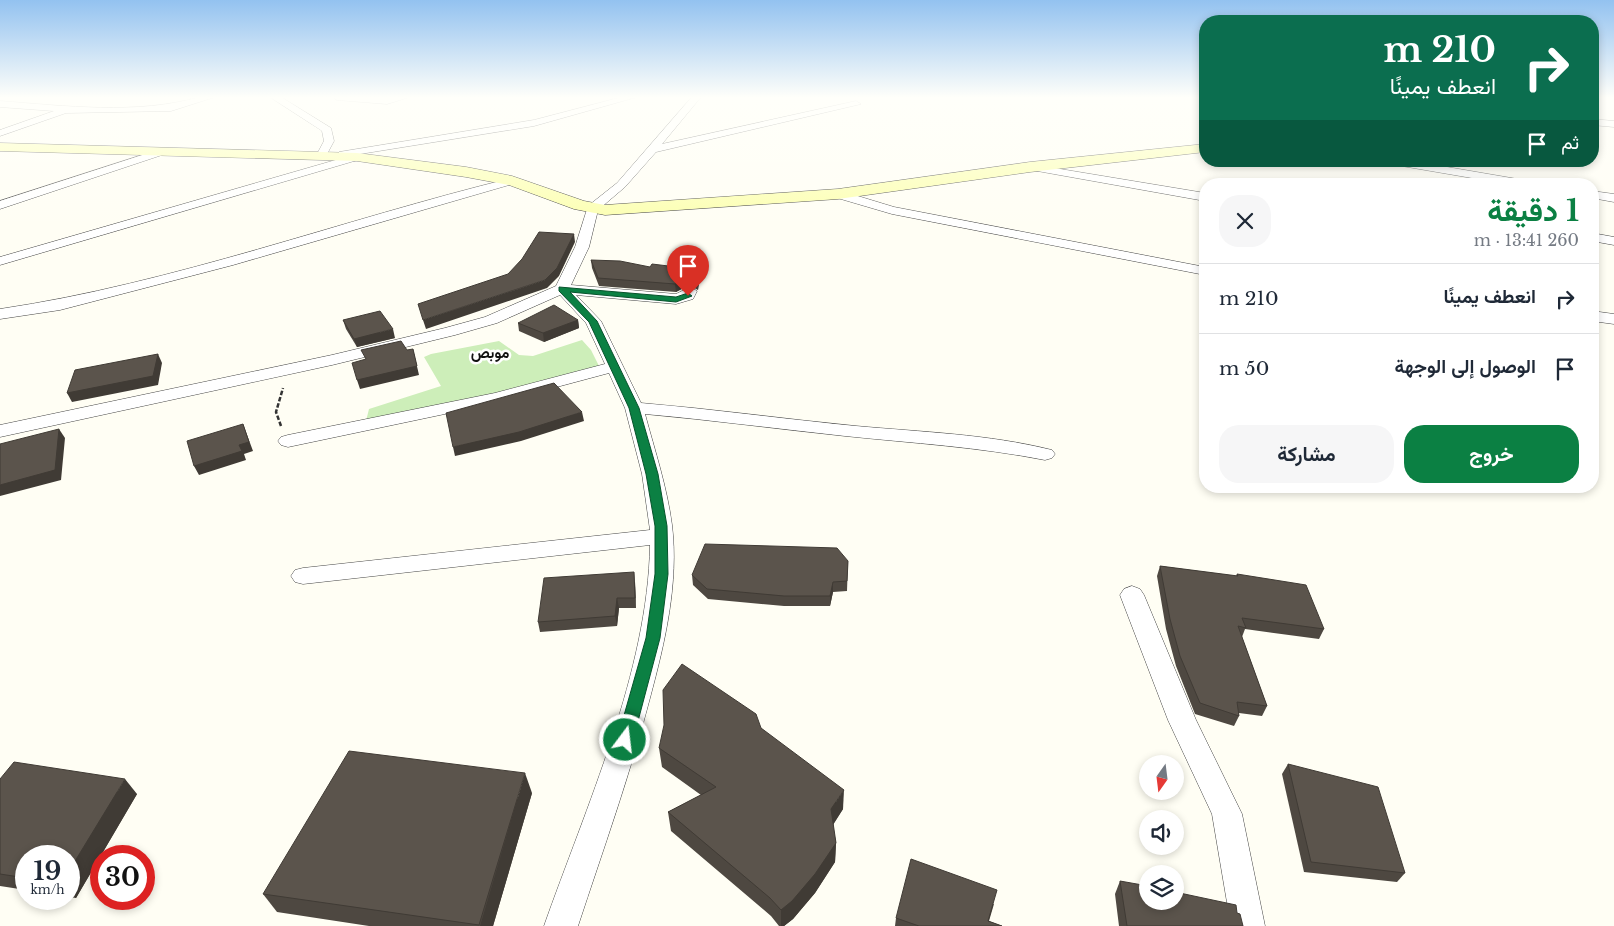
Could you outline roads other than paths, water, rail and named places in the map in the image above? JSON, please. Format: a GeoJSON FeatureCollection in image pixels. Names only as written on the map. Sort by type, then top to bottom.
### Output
{"type":"FeatureCollection","features":[{"type":"Feature","properties":{"kind":"street"},"geometry":{"type":"LineString","coordinates":[[322,154],[329,140]]}},
{"type":"Feature","properties":{"kind":"street"},"geometry":{"type":"LineString","coordinates":[[340,155],[430,140]]}},
{"type":"Feature","properties":{"kind":"street"},"geometry":{"type":"LineString","coordinates":[[562,289],[582,247],[592,209],[621,185],[660,140]]}},
{"type":"Feature","properties":{"kind":"street"},"geometry":{"type":"LineString","coordinates":[[653,149],[693,140]]}},
{"type":"Feature","properties":{"kind":"street"},"geometry":{"type":"LineString","coordinates":[[0,147],[340,155],[466,172],[512,181],[592,209],[605,210],[838,194],[1030,167],[1199,149]]}},
{"type":"Feature","properties":{"kind":"street"},"geometry":{"type":"LineString","coordinates":[[0,205],[161,152]]}},
{"type":"Feature","properties":{"kind":"street"},"geometry":{"type":"LineString","coordinates":[[0,261],[357,157]]}},
{"type":"Feature","properties":{"kind":"street"},"geometry":{"type":"LineString","coordinates":[[1030,167],[1199,196]]}},
{"type":"Feature","properties":{"kind":"street"},"geometry":{"type":"LineString","coordinates":[[1426,167],[1493,178]]}},
{"type":"Feature","properties":{"kind":"street"},"geometry":{"type":"LineString","coordinates":[[0,314],[60,305],[228,262],[512,181]]}},
{"type":"Feature","properties":{"kind":"street"},"geometry":{"type":"LineString","coordinates":[[838,194],[900,212],[1199,270]]}},
{"type":"Feature","properties":{"kind":"street"},"geometry":{"type":"LineString","coordinates":[[1599,195],[1614,198]]}},
{"type":"Feature","properties":{"kind":"street"},"geometry":{"type":"LineString","coordinates":[[1599,238],[1614,240]]}},
{"type":"Feature","properties":{"kind":"street"},"geometry":{"type":"LineString","coordinates":[[561,926],[625,740],[653,638],[661,574],[661,536],[652,474],[634,408],[616,366],[593,321],[562,289]]}},
{"type":"Feature","properties":{"kind":"street"},"geometry":{"type":"LineString","coordinates":[[0,431],[332,360],[449,332],[525,307],[562,289],[676,299],[688,296],[690,290]]}},
{"type":"Feature","properties":{"kind":"street"},"geometry":{"type":"LineString","coordinates":[[1599,317],[1614,319]]}},
{"type":"Feature","properties":{"kind":"street"},"geometry":{"type":"LineString","coordinates":[[294,440],[497,398],[616,366]]}},
{"type":"Feature","properties":{"kind":"street"},"geometry":{"type":"LineString","coordinates":[[634,408],[724,415],[843,430],[998,445],[1045,454]]}},
{"type":"Feature","properties":{"kind":"street"},"geometry":{"type":"LineString","coordinates":[[303,576],[661,536]]}},
{"type":"Feature","properties":{"kind":"street"},"geometry":{"type":"LineString","coordinates":[[1132,595],[1182,720],[1227,814],[1248,926]]}},
{"type":"Feature","properties":{"kind":"district","name":"موبص"},"geometry":{"type":"Point","coordinates":[490,353]}}]}
